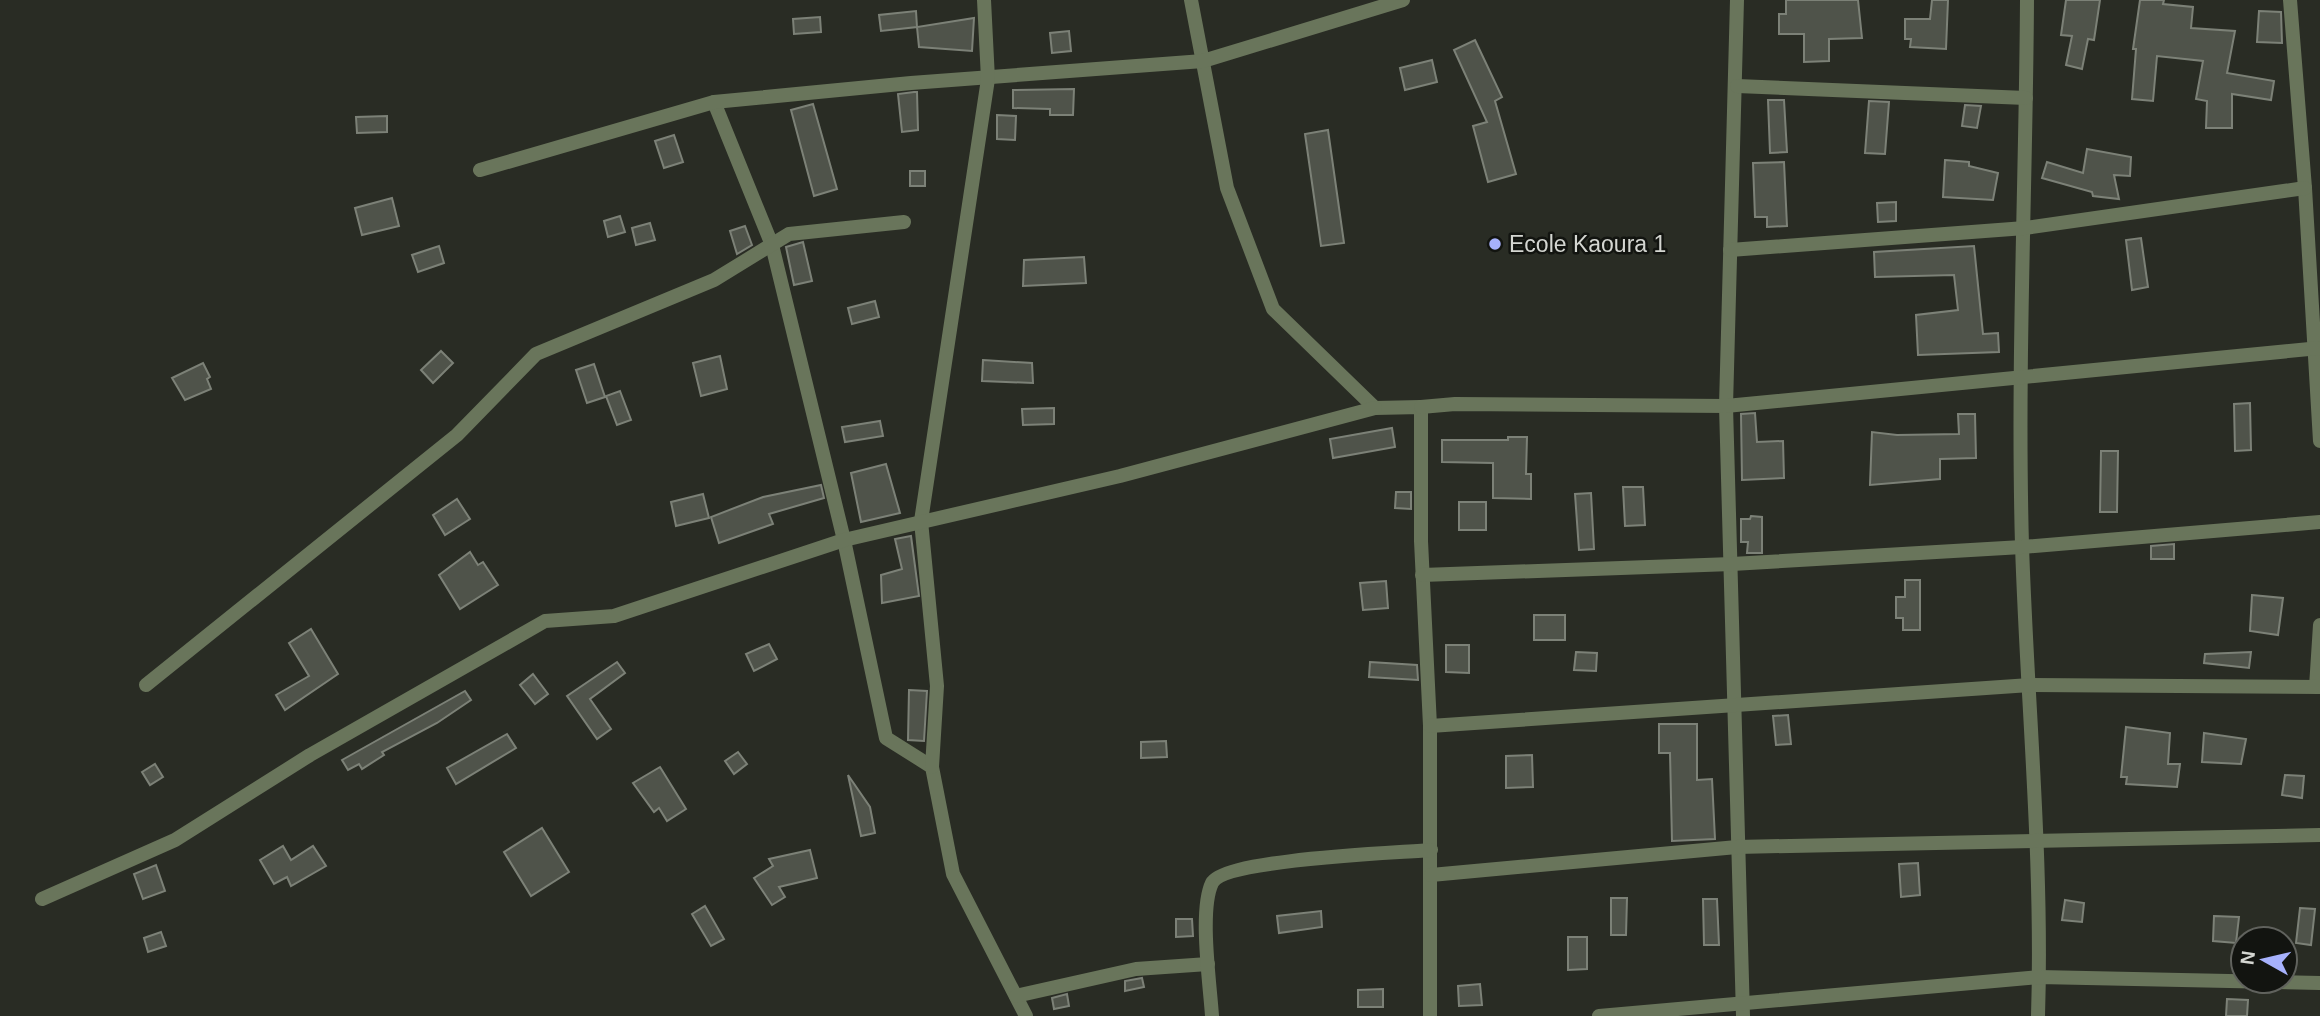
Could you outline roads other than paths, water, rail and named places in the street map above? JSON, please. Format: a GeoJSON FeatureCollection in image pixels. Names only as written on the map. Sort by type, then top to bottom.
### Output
{"type":"FeatureCollection","features":[{"type":"Feature","properties":{"kind":"street"},"geometry":{"type":"LineString","coordinates":[[984,0],[988,79],[921,521],[937,686],[932,767],[953,874],[1026,1016]]}},
{"type":"Feature","properties":{"kind":"street"},"geometry":{"type":"LineString","coordinates":[[1191,0],[1227,188],[1273,309],[1375,408]]}},
{"type":"Feature","properties":{"kind":"street"},"geometry":{"type":"LineString","coordinates":[[480,170],[714,102],[911,83],[1203,61],[1374,4],[1403,0]]}},
{"type":"Feature","properties":{"kind":"street"},"geometry":{"type":"LineString","coordinates":[[1737,0],[1737,86],[1726,406],[1743,1010]]}},
{"type":"Feature","properties":{"kind":"street"},"geometry":{"type":"LineString","coordinates":[[2027,0],[2025,228],[2019,377],[2022,547],[2038,842],[2038,1016]]}},
{"type":"Feature","properties":{"kind":"street"},"geometry":{"type":"LineString","coordinates":[[2290,0],[2316,348],[2320,441]]}},
{"type":"Feature","properties":{"kind":"street"},"geometry":{"type":"LineString","coordinates":[[1737,86],[2026,98]]}},
{"type":"Feature","properties":{"kind":"street"},"geometry":{"type":"LineString","coordinates":[[714,102],[772,245],[844,540],[886,738],[932,767]]}},
{"type":"Feature","properties":{"kind":"street"},"geometry":{"type":"LineString","coordinates":[[1730,250],[2025,228],[2305,188]]}},
{"type":"Feature","properties":{"kind":"street"},"geometry":{"type":"LineString","coordinates":[[146,685],[457,435],[536,354],[714,280],[789,234],[904,222]]}},
{"type":"Feature","properties":{"kind":"street"},"geometry":{"type":"LineString","coordinates":[[42,899],[175,839],[310,755],[545,621],[614,616],[844,540],[1120,476],[1375,408],[1455,404],[1726,406],[2316,348]]}},
{"type":"Feature","properties":{"kind":"street"},"geometry":{"type":"LineString","coordinates":[[1421,407],[1422,575],[1430,726],[1430,1016]]}},
{"type":"Feature","properties":{"kind":"street"},"geometry":{"type":"LineString","coordinates":[[1422,575],[1732,564],[2022,547],[2320,522]]}},
{"type":"Feature","properties":{"kind":"street"},"geometry":{"type":"LineString","coordinates":[[1430,726],[2030,685],[2318,687],[2320,625]]}},
{"type":"Feature","properties":{"kind":"street"},"geometry":{"type":"LineString","coordinates":[[1431,875],[1737,847],[2320,835]]}},
{"type":"Feature","properties":{"kind":"street"},"geometry":{"type":"LineString","coordinates":[[1212,1016],[1206,917],[1211,884],[1217,876],[1290,861],[1431,850]]}},
{"type":"Feature","properties":{"kind":"street"},"geometry":{"type":"LineString","coordinates":[[1016,996],[1136,970],[1208,964]]}},
{"type":"Feature","properties":{"kind":"street"},"geometry":{"type":"LineString","coordinates":[[1600,1016],[1743,1010],[2039,977],[2320,983]]}},
{"type":"Feature","properties":{"kind":"place","name":"Ecole Kaoura 1"},"geometry":{"type":"Point","coordinates":[1495,244]}}]}
